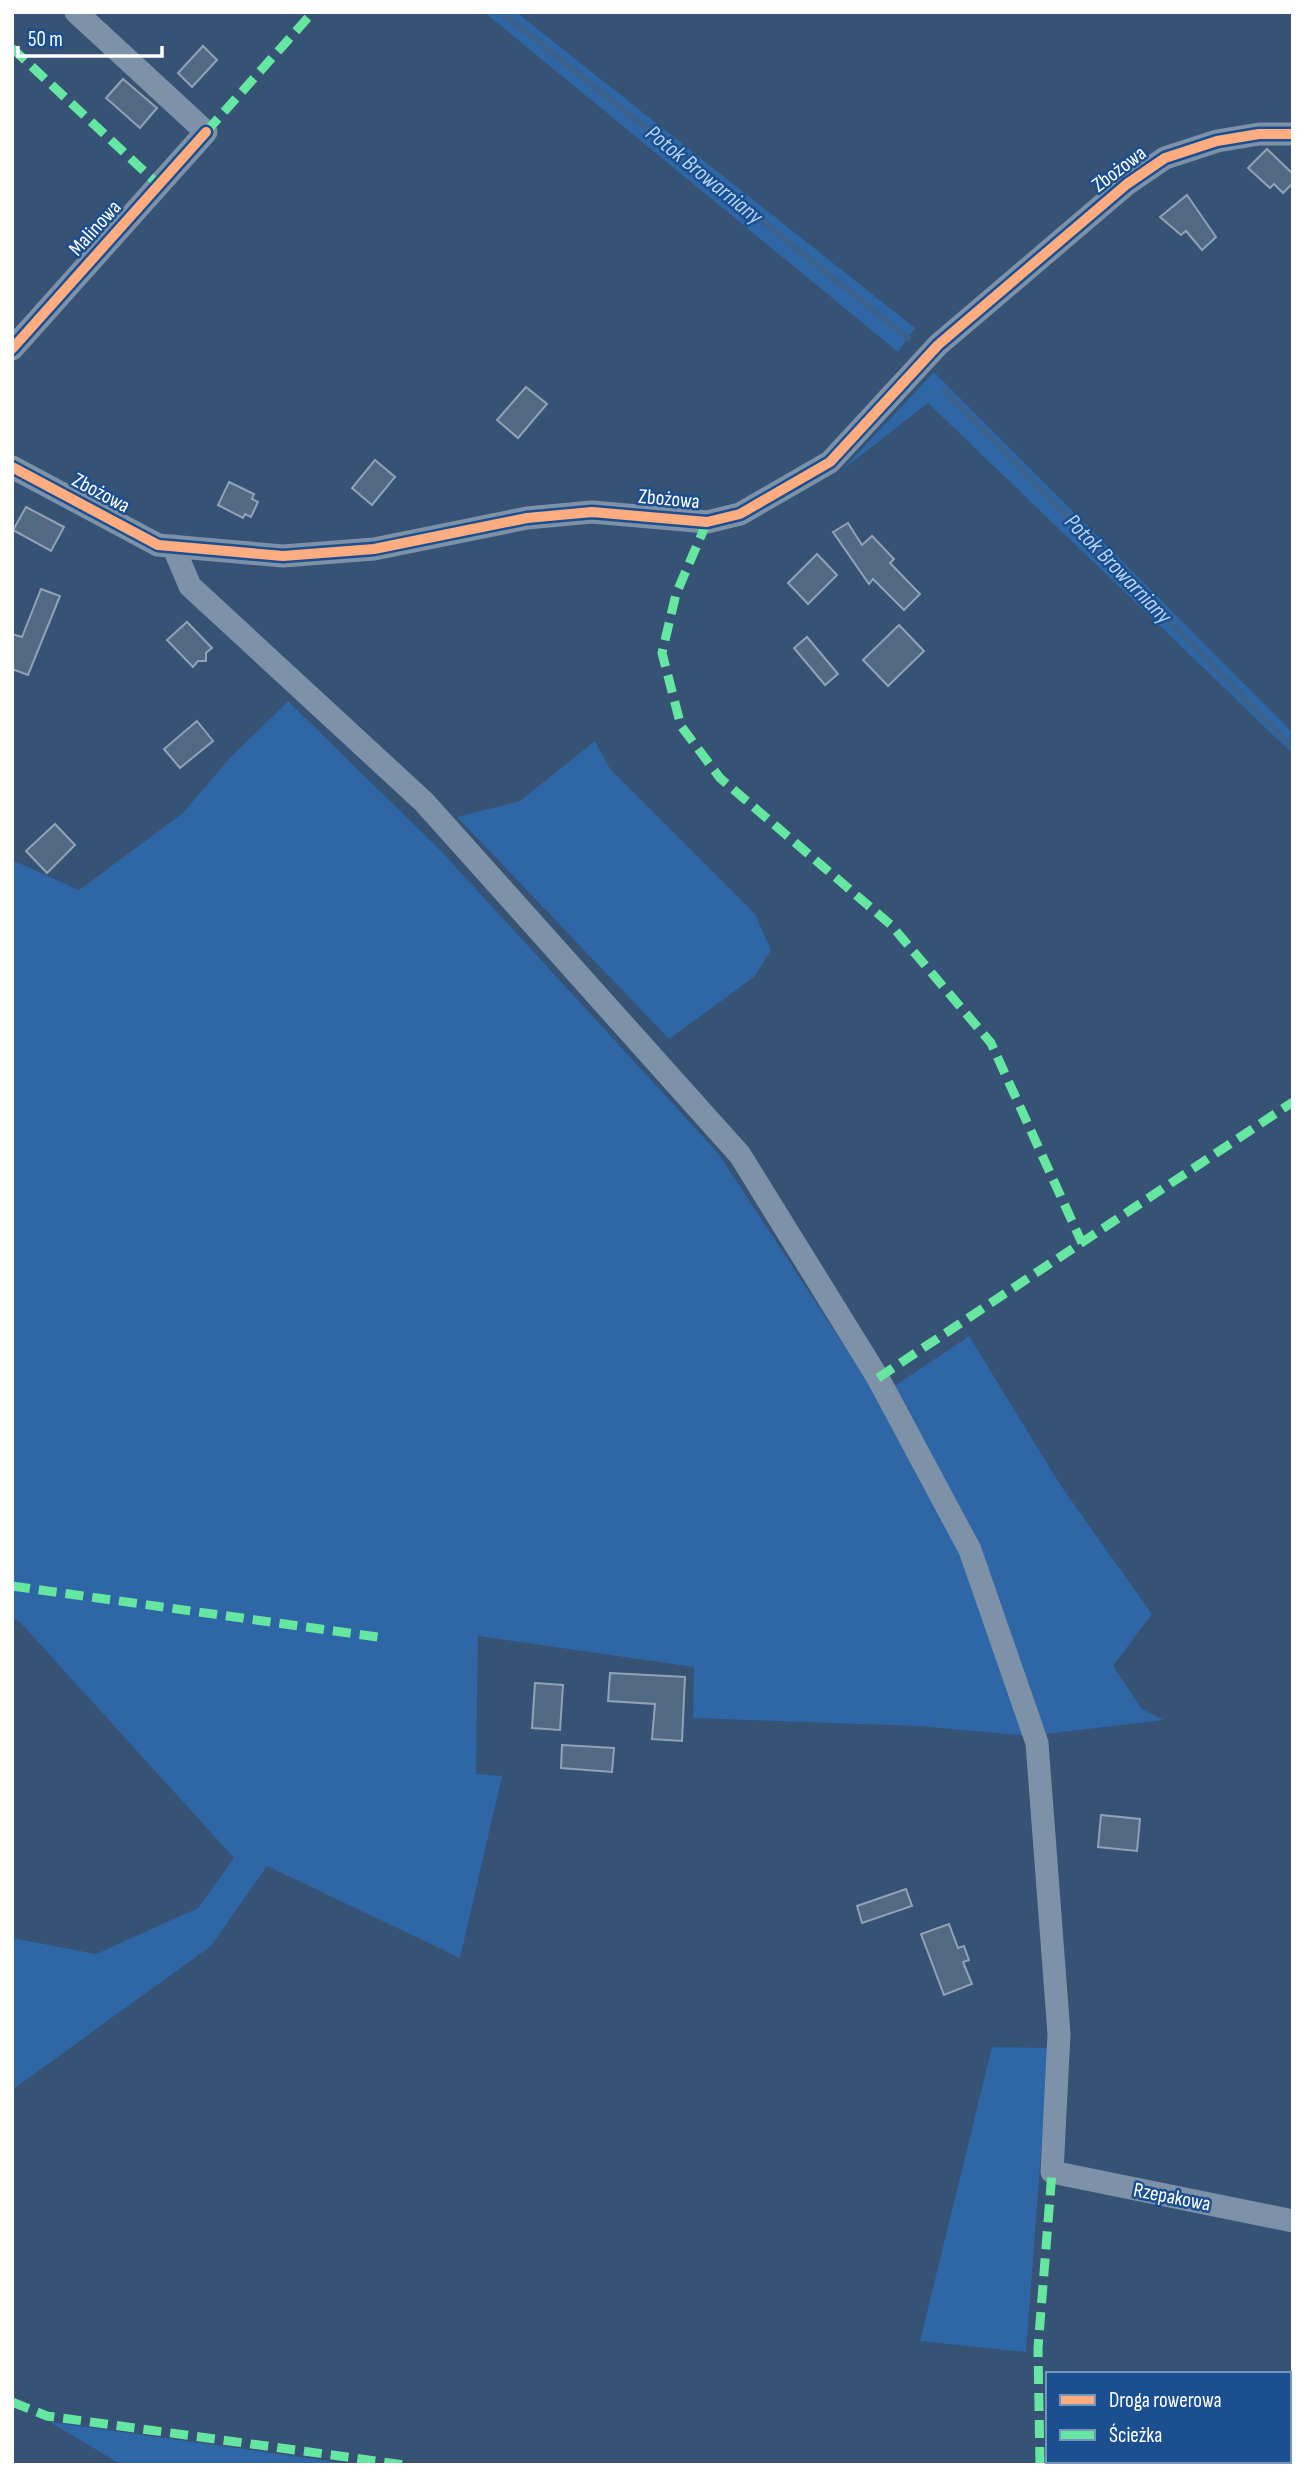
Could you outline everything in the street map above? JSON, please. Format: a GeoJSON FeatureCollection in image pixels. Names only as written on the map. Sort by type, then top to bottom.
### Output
{"type":"FeatureCollection","features":[{"type":"Feature","properties":{"kind":"street","name":"Malinowa"},"geometry":{"type":"LineString","coordinates":[[12,349],[206,132],[76,12]]}},
{"type":"Feature","properties":{"kind":"street","name":"Zbożowa"},"geometry":{"type":"LineString","coordinates":[[12,467],[158,545],[283,556],[374,549],[527,518],[593,512],[707,522],[740,514],[830,462],[938,345],[1127,184],[1165,158],[1217,141],[1259,134],[1293,134]]}},
{"type":"Feature","properties":{"kind":"street","name":"Rzepakowa"},"geometry":{"type":"LineString","coordinates":[[173,547],[190,586],[424,802],[740,1155],[878,1378],[970,1550],[1037,1743],[1059,2034],[1052,2172],[1293,2221]]}},
{"type":"Feature","properties":{"kind":"shaded area"},"geometry":{"type":"Polygon","coordinates":[[[484,12],[516,12],[915,328],[898,352],[484,12]]]}},
{"type":"Feature","properties":{"kind":"shaded area"},"geometry":{"type":"Polygon","coordinates":[[[934,372],[1293,733],[1293,754],[928,403],[842,470],[934,372]]]}},
{"type":"Feature","properties":{"kind":"shaded area"},"geometry":{"type":"Polygon","coordinates":[[[288,701],[442,852],[718,1153],[878,1397],[969,1336],[1061,1486],[1152,1614],[1113,1666],[1142,1709],[1163,1720],[1029,1736],[919,1726],[693,1718],[694,1667],[478,1636],[476,1774],[502,1776],[460,1958],[267,1866],[211,1946],[12,2090],[12,1938],[96,1954],[198,1908],[234,1858],[20,1622],[12,1618],[12,860],[79,890],[183,813],[229,759],[288,701]]]}},
{"type":"Feature","properties":{"kind":"shaded area"},"geometry":{"type":"Polygon","coordinates":[[[595,741],[610,769],[755,914],[771,950],[754,977],[669,1039],[457,817],[520,801],[595,741]]]}},
{"type":"Feature","properties":{"kind":"shaded area"},"geometry":{"type":"Polygon","coordinates":[[[992,2047],[1049,2048],[1026,2352],[920,2341],[992,2047]]]}},
{"type":"Feature","properties":{"kind":"shaded area"},"geometry":{"type":"Polygon","coordinates":[[[50,2422],[357,2465],[122,2465],[50,2422]]]}},
{"type":"Feature","properties":{"kind":"building"},"geometry":{"type":"Polygon","coordinates":[[[203,46],[217,60],[192,87],[178,73],[203,46]]]}},
{"type":"Feature","properties":{"kind":"building"},"geometry":{"type":"Polygon","coordinates":[[[123,79],[157,108],[140,128],[106,98],[123,79]]]}},
{"type":"Feature","properties":{"kind":"building"},"geometry":{"type":"Polygon","coordinates":[[[1267,149],[1293,174],[1293,183],[1283,193],[1274,184],[1270,188],[1248,168],[1267,149]]]}},
{"type":"Feature","properties":{"kind":"building"},"geometry":{"type":"Polygon","coordinates":[[[1187,195],[1216,237],[1202,250],[1186,231],[1181,235],[1160,217],[1187,195]]]}},
{"type":"Feature","properties":{"kind":"building"},"geometry":{"type":"Polygon","coordinates":[[[526,387],[547,404],[518,438],[497,420],[526,387]]]}},
{"type":"Feature","properties":{"kind":"building"},"geometry":{"type":"Polygon","coordinates":[[[375,460],[395,477],[372,505],[352,488],[375,460]]]}},
{"type":"Feature","properties":{"kind":"building"},"geometry":{"type":"Polygon","coordinates":[[[229,482],[254,494],[252,499],[258,502],[251,517],[245,514],[243,518],[218,505],[229,482]]]}},
{"type":"Feature","properties":{"kind":"building"},"geometry":{"type":"Polygon","coordinates":[[[26,507],[64,527],[51,551],[13,530],[26,507]]]}},
{"type":"Feature","properties":{"kind":"building"},"geometry":{"type":"Polygon","coordinates":[[[848,523],[862,545],[872,536],[894,559],[890,563],[920,594],[904,610],[873,579],[869,584],[833,532],[848,523]]]}},
{"type":"Feature","properties":{"kind":"building"},"geometry":{"type":"Polygon","coordinates":[[[817,554],[837,575],[808,604],[788,583],[817,554]]]}},
{"type":"Feature","properties":{"kind":"building"},"geometry":{"type":"Polygon","coordinates":[[[41,589],[60,596],[28,675],[12,669],[12,634],[22,637],[41,589]]]}},
{"type":"Feature","properties":{"kind":"building"},"geometry":{"type":"Polygon","coordinates":[[[187,622],[212,648],[206,653],[206,661],[198,661],[193,667],[167,640],[187,622]]]}},
{"type":"Feature","properties":{"kind":"building"},"geometry":{"type":"Polygon","coordinates":[[[899,625],[924,651],[888,686],[863,660],[899,625]]]}},
{"type":"Feature","properties":{"kind":"building"},"geometry":{"type":"Polygon","coordinates":[[[807,637],[838,674],[825,685],[794,648],[807,637]]]}},
{"type":"Feature","properties":{"kind":"building"},"geometry":{"type":"Polygon","coordinates":[[[197,721],[213,741],[180,768],[164,749],[197,721]]]}},
{"type":"Feature","properties":{"kind":"building"},"geometry":{"type":"Polygon","coordinates":[[[55,824],[75,845],[47,873],[26,851],[55,824]]]}},
{"type":"Feature","properties":{"kind":"building"},"geometry":{"type":"Polygon","coordinates":[[[610,1673],[685,1677],[682,1741],[652,1739],[655,1704],[608,1701],[610,1673]]]}},
{"type":"Feature","properties":{"kind":"building"},"geometry":{"type":"Polygon","coordinates":[[[535,1683],[563,1685],[560,1730],[532,1728],[535,1683]]]}},
{"type":"Feature","properties":{"kind":"building"},"geometry":{"type":"Polygon","coordinates":[[[562,1745],[614,1748],[612,1772],[561,1768],[562,1745]]]}},
{"type":"Feature","properties":{"kind":"building"},"geometry":{"type":"Polygon","coordinates":[[[1101,1815],[1140,1819],[1137,1851],[1098,1847],[1101,1815]]]}},
{"type":"Feature","properties":{"kind":"building"},"geometry":{"type":"Polygon","coordinates":[[[906,1889],[912,1906],[862,1923],[857,1906],[906,1889]]]}},
{"type":"Feature","properties":{"kind":"building"},"geometry":{"type":"Polygon","coordinates":[[[949,1924],[958,1948],[964,1946],[969,1960],[963,1962],[972,1984],[944,1995],[921,1934],[949,1924]]]}},
{"type":"Feature","properties":{"kind":"waterway","name":"Potok Browarniany"},"geometry":{"type":"LineString","coordinates":[[501,12],[908,338]]}},
{"type":"Feature","properties":{"kind":"waterway","name":"Potok Browarniany"},"geometry":{"type":"LineString","coordinates":[[944,390],[1293,748]]}},
{"type":"Feature","properties":{"kind":"marked path"},"geometry":{"type":"LineString","coordinates":[[206,132],[313,12]]}},
{"type":"Feature","properties":{"kind":"marked path"},"geometry":{"type":"LineString","coordinates":[[12,48],[159,185]]}},
{"type":"Feature","properties":{"kind":"marked path"},"geometry":{"type":"LineString","coordinates":[[707,522],[676,594],[662,653],[681,726],[720,778],[891,925],[991,1043],[1082,1243]]}},
{"type":"Feature","properties":{"kind":"marked path"},"geometry":{"type":"LineString","coordinates":[[878,1378],[1293,1102]]}},
{"type":"Feature","properties":{"kind":"marked path"},"geometry":{"type":"LineString","coordinates":[[12,1586],[385,1638]]}},
{"type":"Feature","properties":{"kind":"marked path"},"geometry":{"type":"LineString","coordinates":[[1040,2465],[1038,2348],[1052,2172]]}},
{"type":"Feature","properties":{"kind":"marked path"},"geometry":{"type":"LineString","coordinates":[[12,2402],[47,2416],[405,2465]]}},
{"type":"Feature","properties":{"kind":"cycle path"},"geometry":{"type":"LineString","coordinates":[[12,349],[206,132]]}},
{"type":"Feature","properties":{"kind":"cycle path"},"geometry":{"type":"LineString","coordinates":[[12,467],[158,545],[283,556],[374,549],[527,518],[592,512],[707,522],[740,514],[830,462],[938,345],[1127,184],[1165,158],[1217,141],[1259,134],[1293,134]]}}]}
